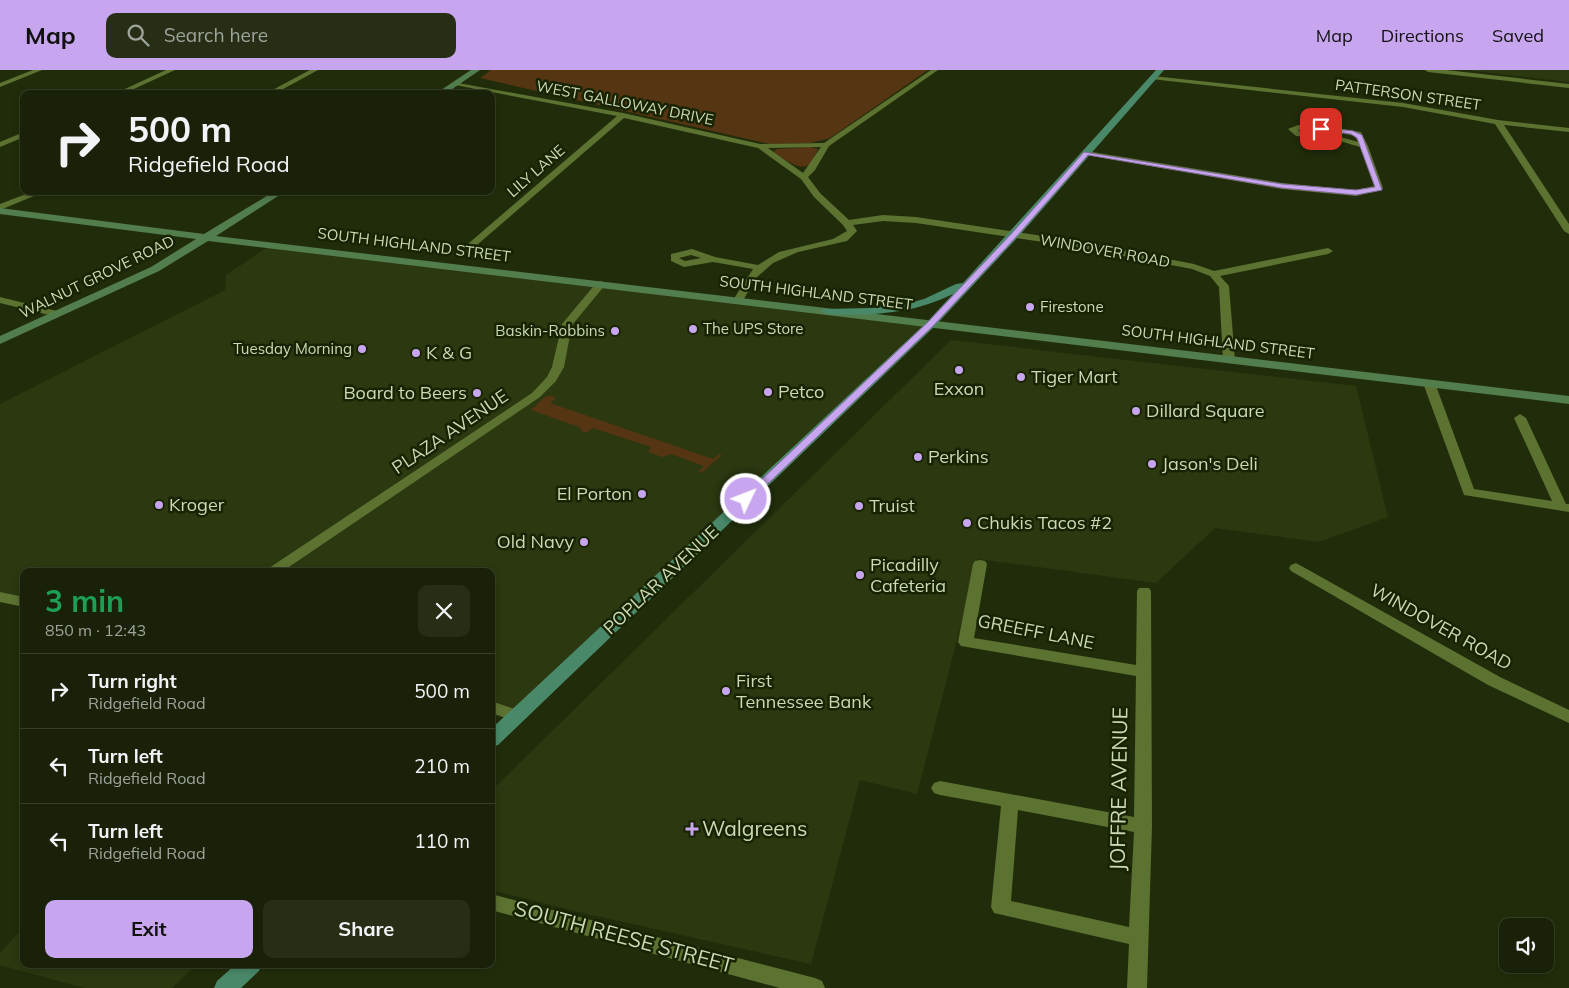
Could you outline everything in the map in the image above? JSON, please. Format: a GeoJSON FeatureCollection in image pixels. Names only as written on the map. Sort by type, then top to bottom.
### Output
{"type":"FeatureCollection","features":[{"type":"Feature","properties":{"kind":"main road"},"geometry":{"type":"LineString","coordinates":[[445,90],[476,70]]}},
{"type":"Feature","properties":{"kind":"main road","name":"POPLAR AVENUE"},"geometry":{"type":"LineString","coordinates":[[495,736],[931,324],[1014,235],[1160,70]]}},
{"type":"Feature","properties":{"kind":"main road","name":"WALNUT GROVE ROAD"},"geometry":{"type":"LineString","coordinates":[[0,340],[155,269],[276,195]]}},
{"type":"Feature","properties":{"kind":"main road","name":"SOUTH HIGHLAND STREET"},"geometry":{"type":"LineString","coordinates":[[0,209],[208,238],[1569,400]]}},
{"type":"Feature","properties":{"kind":"main road"},"geometry":{"type":"LineString","coordinates":[[827,311],[879,311],[917,306],[940,297],[970,281]]}},
{"type":"Feature","properties":{"kind":"main road"},"geometry":{"type":"LineString","coordinates":[[225,988],[247,968]]}},
{"type":"Feature","properties":{"kind":"street"},"geometry":{"type":"LineString","coordinates":[[0,85],[39,70]]}},
{"type":"Feature","properties":{"kind":"street"},"geometry":{"type":"LineString","coordinates":[[126,90],[172,70]]}},
{"type":"Feature","properties":{"kind":"street"},"geometry":{"type":"LineString","coordinates":[[276,90],[314,70]]}},
{"type":"Feature","properties":{"kind":"street"},"geometry":{"type":"LineString","coordinates":[[804,177],[811,170],[826,145],[936,70]]}},
{"type":"Feature","properties":{"kind":"street"},"geometry":{"type":"LineString","coordinates":[[1428,70],[1569,86]]}},
{"type":"Feature","properties":{"kind":"street","name":"PATTERSON STREET"},"geometry":{"type":"LineString","coordinates":[[1154,78],[1403,105],[1498,122],[1569,130]]}},
{"type":"Feature","properties":{"kind":"street","name":"WEST GALLOWAY DRIVE"},"geometry":{"type":"LineString","coordinates":[[455,83],[492,90]]}},
{"type":"Feature","properties":{"kind":"street","name":"WEST GALLOWAY DRIVE"},"geometry":{"type":"LineString","coordinates":[[495,91],[623,115],[760,146],[826,145]]}},
{"type":"Feature","properties":{"kind":"street","name":"LILY LANE"},"geometry":{"type":"LineString","coordinates":[[467,249],[623,115]]}},
{"type":"Feature","properties":{"kind":"street"},"geometry":{"type":"LineString","coordinates":[[1498,122],[1569,231]]}},
{"type":"Feature","properties":{"kind":"street"},"geometry":{"type":"LineString","coordinates":[[1086,153],[1282,186],[1356,192],[1379,188],[1364,146],[1360,137],[1353,132],[1292,129],[1299,134],[1334,137],[1364,146]]}},
{"type":"Feature","properties":{"kind":"street"},"geometry":{"type":"LineString","coordinates":[[0,145],[20,136]]}},
{"type":"Feature","properties":{"kind":"street","name":"WEST GALLOWAY DRIVE"},"geometry":{"type":"LineString","coordinates":[[760,146],[804,177],[827,205],[847,223]]}},
{"type":"Feature","properties":{"kind":"street"},"geometry":{"type":"LineString","coordinates":[[0,209],[33,195]]}},
{"type":"Feature","properties":{"kind":"street","name":"WINDOVER ROAD"},"geometry":{"type":"LineString","coordinates":[[847,223],[874,218],[896,218],[1014,235],[1194,267],[1213,274]]}},
{"type":"Feature","properties":{"kind":"street"},"geometry":{"type":"LineString","coordinates":[[738,300],[749,281],[766,263],[791,251],[847,238],[852,231],[847,223]]}},
{"type":"Feature","properties":{"kind":"street"},"geometry":{"type":"LineString","coordinates":[[1213,274],[1328,251]]}},
{"type":"Feature","properties":{"kind":"street"},"geometry":{"type":"LineString","coordinates":[[713,259],[760,268]]}},
{"type":"Feature","properties":{"kind":"street"},"geometry":{"type":"LineString","coordinates":[[1213,274],[1224,286],[1229,360]]}},
{"type":"Feature","properties":{"kind":"street","name":"PLAZA AVENUE"},"geometry":{"type":"LineString","coordinates":[[278,568],[536,394],[552,379],[558,367],[568,324],[602,284]]}},
{"type":"Feature","properties":{"kind":"street"},"geometry":{"type":"LineString","coordinates":[[0,300],[57,314]]}},
{"type":"Feature","properties":{"kind":"street"},"geometry":{"type":"LineString","coordinates":[[1430,383],[1469,492],[1565,507]]}},
{"type":"Feature","properties":{"kind":"street"},"geometry":{"type":"LineString","coordinates":[[1520,418],[1565,507]]}},
{"type":"Feature","properties":{"kind":"street","name":"GREEFF LANE"},"geometry":{"type":"LineString","coordinates":[[980,564],[966,642],[1143,672]]}},
{"type":"Feature","properties":{"kind":"street","name":"WINDOVER ROAD"},"geometry":{"type":"LineString","coordinates":[[1296,568],[1494,681],[1569,717]]}},
{"type":"Feature","properties":{"kind":"street","name":"JOFFRE AVENUE"},"geometry":{"type":"LineString","coordinates":[[1137,988],[1143,826],[1144,591]]}},
{"type":"Feature","properties":{"kind":"street"},"geometry":{"type":"LineString","coordinates":[[0,597],[20,601]]}},
{"type":"Feature","properties":{"kind":"street"},"geometry":{"type":"LineString","coordinates":[[495,708],[517,716]]}},
{"type":"Feature","properties":{"kind":"street"},"geometry":{"type":"LineString","coordinates":[[940,788],[1143,826]]}},
{"type":"Feature","properties":{"kind":"street"},"geometry":{"type":"LineString","coordinates":[[1010,801],[1002,907],[1138,938]]}},
{"type":"Feature","properties":{"kind":"street","name":"SOUTH REESE STREET"},"geometry":{"type":"LineString","coordinates":[[495,903],[815,988]]}},
{"type":"Feature","properties":{"kind":"shaded area"},"geometry":{"type":"Polygon","coordinates":[[[491,70],[928,70],[830,138],[810,143],[769,144],[480,78],[491,70]]]}},
{"type":"Feature","properties":{"kind":"shaded area"},"geometry":{"type":"Polygon","coordinates":[[[1466,70],[1569,70],[1569,82],[1466,70]]]}},
{"type":"Feature","properties":{"kind":"shaded area"},"geometry":{"type":"Polygon","coordinates":[[[810,147],[818,149],[810,164],[802,167],[791,163],[773,152],[777,149],[810,147]]]}},
{"type":"Feature","properties":{"kind":"shaded area"},"geometry":{"type":"Polygon","coordinates":[[[271,245],[931,324],[517,716],[495,708],[495,568],[20,568],[20,601],[0,597],[0,404],[225,290],[226,275],[271,245]]]}},
{"type":"Feature","properties":{"kind":"shaded area"},"geometry":{"type":"Polygon","coordinates":[[[951,340],[1356,386],[1388,517],[1319,542],[1215,528],[1156,583],[978,559],[917,794],[860,780],[811,964],[583,913],[495,891],[495,787],[951,340]]]}},
{"type":"Feature","properties":{"kind":"shaded area"},"geometry":{"type":"Polygon","coordinates":[[[551,396],[556,398],[550,403],[713,459],[719,454],[722,455],[701,473],[698,472],[704,466],[671,454],[662,457],[648,452],[651,447],[593,428],[583,432],[579,427],[531,410],[545,397],[551,396]]]}},
{"type":"Feature","properties":{"kind":"shaded area"},"geometry":{"type":"Polygon","coordinates":[[[20,931],[20,968],[193,968],[172,988],[84,988],[0,965],[0,953],[20,931]]]}},
{"type":"Feature","properties":{"kind":"place","name":"Firestone"},"geometry":{"type":"Point","coordinates":[1030,307]}},
{"type":"Feature","properties":{"kind":"place","name":"The UPS Store"},"geometry":{"type":"Point","coordinates":[693,329]}},
{"type":"Feature","properties":{"kind":"place","name":"Baskin-Robbins"},"geometry":{"type":"Point","coordinates":[615,331]}},
{"type":"Feature","properties":{"kind":"place","name":"Tuesday Morning"},"geometry":{"type":"Point","coordinates":[362,349]}},
{"type":"Feature","properties":{"kind":"place","name":"K & G"},"geometry":{"type":"Point","coordinates":[416,353]}},
{"type":"Feature","properties":{"kind":"place","name":"Exxon"},"geometry":{"type":"Point","coordinates":[959,370]}},
{"type":"Feature","properties":{"kind":"place","name":"Tiger Mart"},"geometry":{"type":"Point","coordinates":[1021,377]}},
{"type":"Feature","properties":{"kind":"place","name":"Petco"},"geometry":{"type":"Point","coordinates":[768,392]}},
{"type":"Feature","properties":{"kind":"place","name":"Board to Beers"},"geometry":{"type":"Point","coordinates":[477,393]}},
{"type":"Feature","properties":{"kind":"place","name":"Dillard Square"},"geometry":{"type":"Point","coordinates":[1136,411]}},
{"type":"Feature","properties":{"kind":"place","name":"Perkins"},"geometry":{"type":"Point","coordinates":[918,457]}},
{"type":"Feature","properties":{"kind":"place","name":"Jason's Deli"},"geometry":{"type":"Point","coordinates":[1152,464]}},
{"type":"Feature","properties":{"kind":"place","name":"El Porton"},"geometry":{"type":"Point","coordinates":[642,494]}},
{"type":"Feature","properties":{"kind":"place","name":"Kroger"},"geometry":{"type":"Point","coordinates":[159,505]}},
{"type":"Feature","properties":{"kind":"place","name":"Truist"},"geometry":{"type":"Point","coordinates":[859,506]}},
{"type":"Feature","properties":{"kind":"place","name":"Chukis Tacos #2"},"geometry":{"type":"Point","coordinates":[967,523]}},
{"type":"Feature","properties":{"kind":"place","name":"Old Navy"},"geometry":{"type":"Point","coordinates":[584,542]}},
{"type":"Feature","properties":{"kind":"place","name":"Picadilly Cafeteria"},"geometry":{"type":"Point","coordinates":[860,575]}},
{"type":"Feature","properties":{"kind":"place","name":"First Tennessee Bank"},"geometry":{"type":"Point","coordinates":[726,691]}},
{"type":"Feature","properties":{"kind":"place","name":"Walgreens"},"geometry":{"type":"Point","coordinates":[692,829]}},
{"type":"Feature","properties":{"kind":"route"},"geometry":{"type":"LineString","coordinates":[[746,499],[931,324],[1014,235],[1086,153],[1282,186],[1356,192],[1379,188],[1358,134],[1340,130],[1321,129]]}}]}
